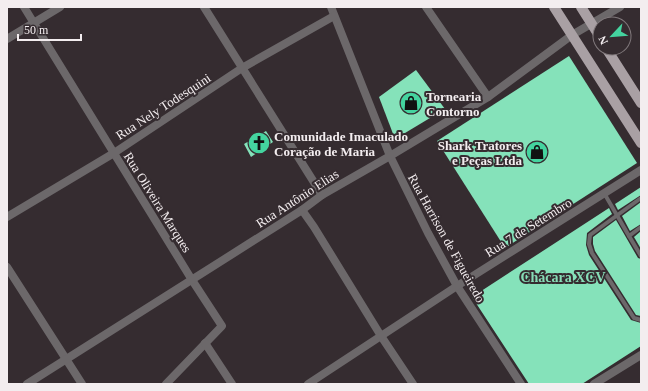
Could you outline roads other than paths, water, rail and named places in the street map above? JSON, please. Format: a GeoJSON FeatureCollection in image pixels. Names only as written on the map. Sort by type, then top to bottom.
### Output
{"type":"FeatureCollection","features":[{"type":"Feature","properties":{"kind":"main road"},"geometry":{"type":"LineString","coordinates":[[554,7],[641,143]]}},
{"type":"Feature","properties":{"kind":"main road"},"geometry":{"type":"LineString","coordinates":[[581,7],[592,24]]}},
{"type":"Feature","properties":{"kind":"main road"},"geometry":{"type":"LineString","coordinates":[[611,56],[641,103]]}},
{"type":"Feature","properties":{"kind":"street","name":"Rua Oliveira Marques"},"geometry":{"type":"LineString","coordinates":[[24,7],[192,280],[222,326],[205,343]]}},
{"type":"Feature","properties":{"kind":"street"},"geometry":{"type":"LineString","coordinates":[[7,40],[60,7]]}},
{"type":"Feature","properties":{"kind":"street"},"geometry":{"type":"LineString","coordinates":[[204,7],[322,195]]}},
{"type":"Feature","properties":{"kind":"street","name":"Rua Harrison de Figueiredo"},"geometry":{"type":"LineString","coordinates":[[331,7],[390,156],[428,233],[457,286],[521,384]]}},
{"type":"Feature","properties":{"kind":"street"},"geometry":{"type":"LineString","coordinates":[[426,7],[488,97]]}},
{"type":"Feature","properties":{"kind":"street","name":"Rua Antônio Elias"},"geometry":{"type":"LineString","coordinates":[[605,16],[620,7]]}},
{"type":"Feature","properties":{"kind":"street","name":"Rua Nely Todesquini"},"geometry":{"type":"LineString","coordinates":[[7,217],[114,153],[242,68],[334,16]]}},
{"type":"Feature","properties":{"kind":"street","name":"Rua Antônio Elias"},"geometry":{"type":"LineString","coordinates":[[28,384],[302,210],[322,195],[488,97],[572,35],[592,24]]}},
{"type":"Feature","properties":{"kind":"street","name":"Rua 7 de Setembro"},"geometry":{"type":"LineString","coordinates":[[308,384],[457,286],[641,170]]}},
{"type":"Feature","properties":{"kind":"street"},"geometry":{"type":"LineString","coordinates":[[302,210],[413,384]]}},
{"type":"Feature","properties":{"kind":"street"},"geometry":{"type":"LineString","coordinates":[[7,267],[82,384]]}},
{"type":"Feature","properties":{"kind":"street"},"geometry":{"type":"LineString","coordinates":[[166,384],[205,343],[232,384]]}},
{"type":"Feature","properties":{"kind":"street"},"geometry":{"type":"LineString","coordinates":[[594,384],[641,355]]}},
{"type":"Feature","properties":{"kind":"street"},"geometry":{"type":"LineString","coordinates":[[606,376],[611,384]]}},
{"type":"Feature","properties":{"kind":"lane"},"geometry":{"type":"LineString","coordinates":[[604,193],[641,254]]}},
{"type":"Feature","properties":{"kind":"lane"},"geometry":{"type":"LineString","coordinates":[[641,198],[590,234],[589,244],[592,253],[634,318],[641,320]]}},
{"type":"Feature","properties":{"kind":"lane"},"geometry":{"type":"LineString","coordinates":[[630,236],[641,227]]}},
{"type":"Feature","properties":{"kind":"place","name":"Tornearia Contorno"},"geometry":{"type":"Point","coordinates":[411,103]}},
{"type":"Feature","properties":{"kind":"place","name":"Comunidade Imaculado Coração de Maria"},"geometry":{"type":"Point","coordinates":[259,143]}},
{"type":"Feature","properties":{"kind":"place","name":"Shark Tratores e Peças Ltda"},"geometry":{"type":"Point","coordinates":[537,152]}},
{"type":"Feature","properties":{"kind":"district","name":"Chácara XCV"},"geometry":{"type":"Point","coordinates":[563,277]}}]}
